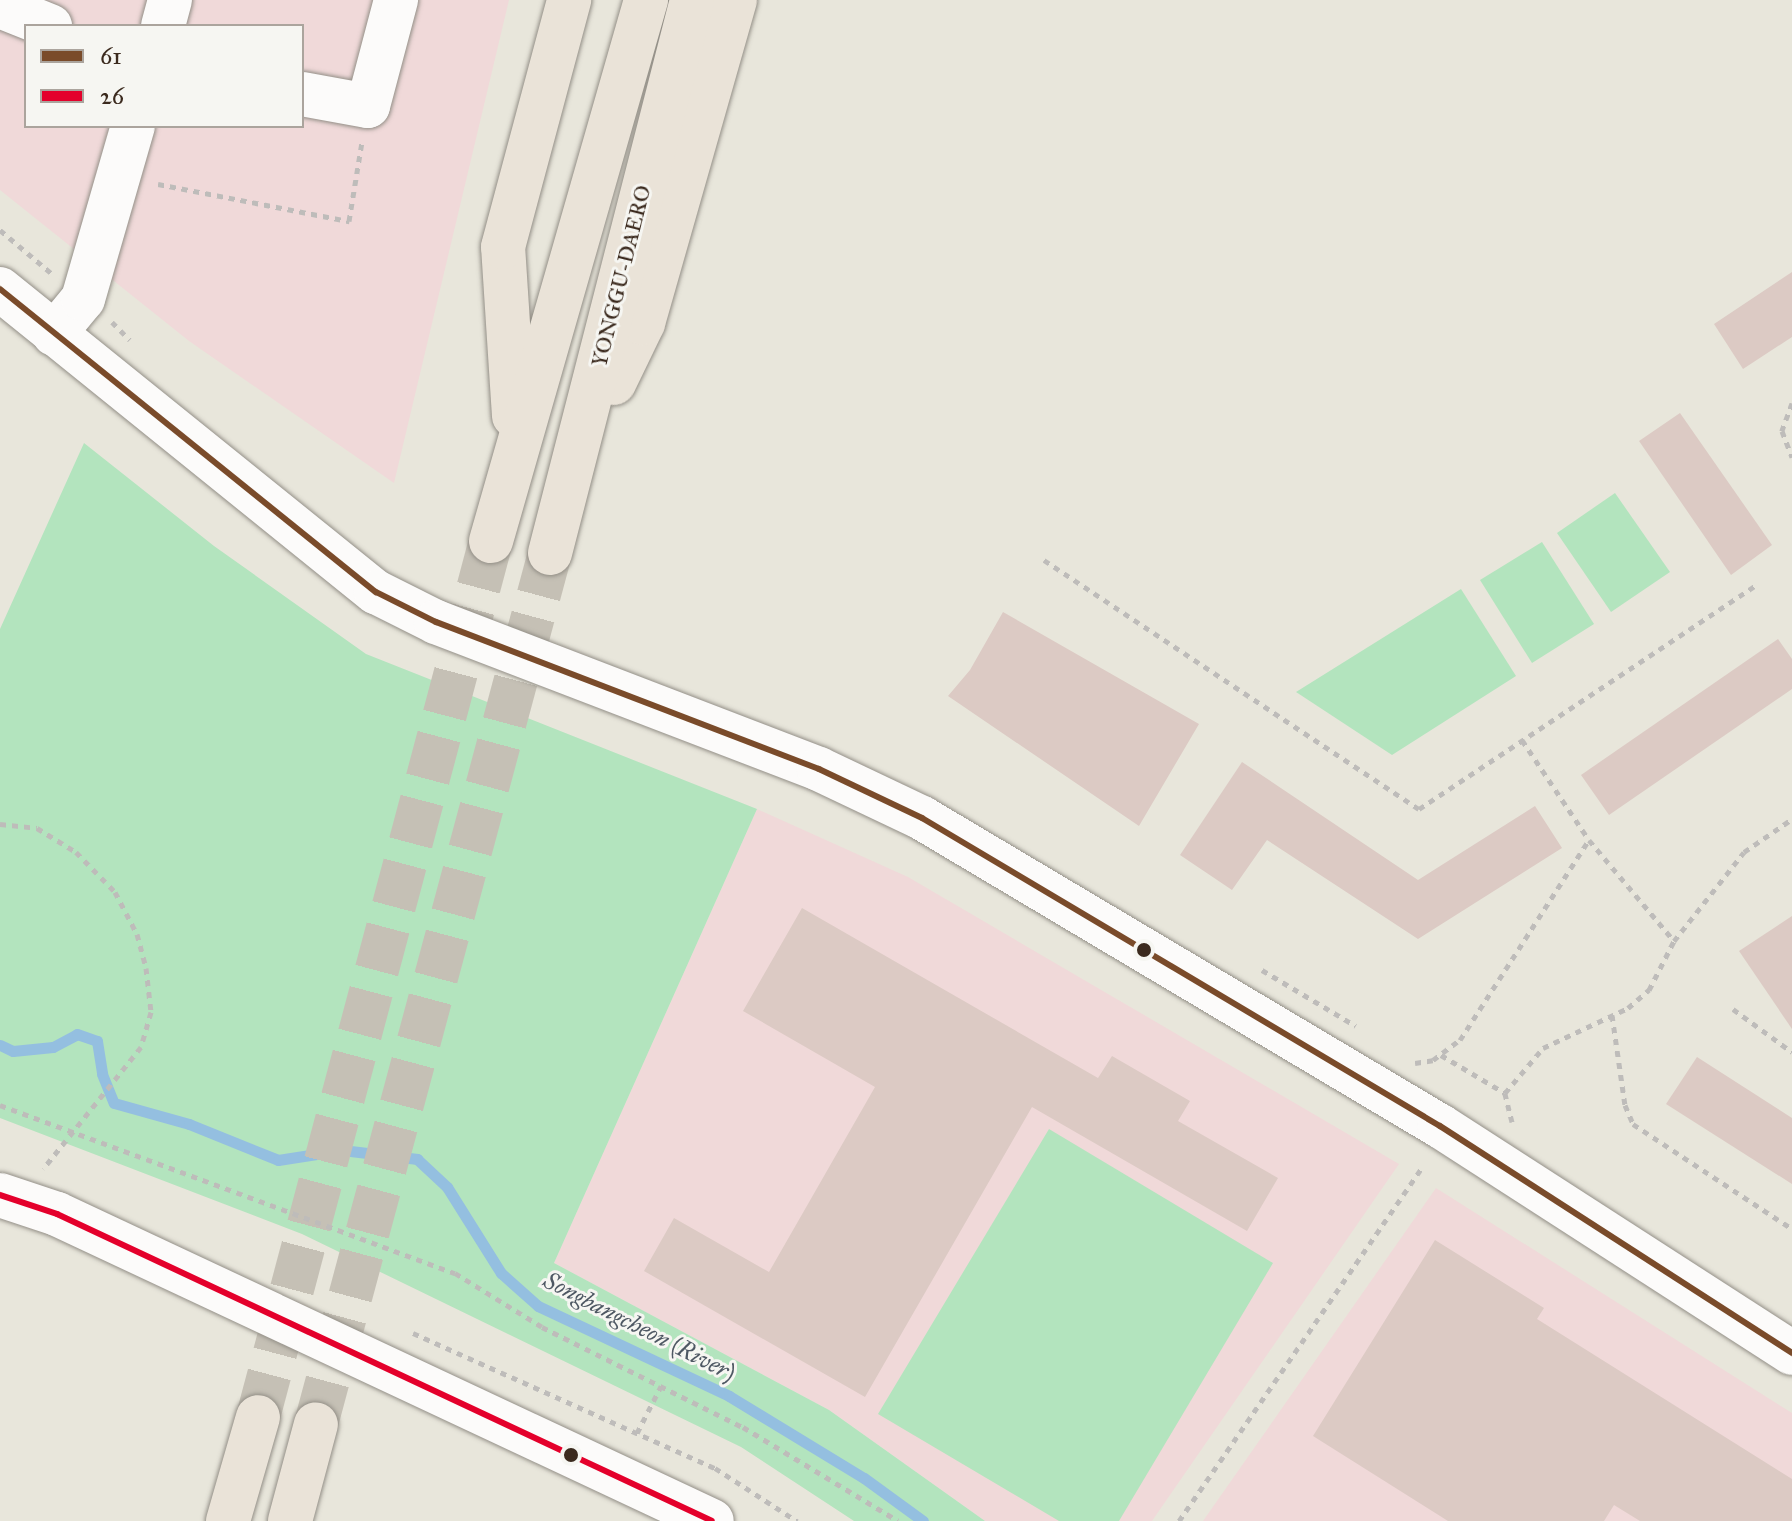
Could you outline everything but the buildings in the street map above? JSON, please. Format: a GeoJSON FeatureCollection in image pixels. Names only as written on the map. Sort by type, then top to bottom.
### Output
{"type":"FeatureCollection","features":[{"type":"Feature","properties":{"kind":"highway"},"geometry":{"type":"LineString","coordinates":[[516,446],[503,247],[569,0]]}},
{"type":"Feature","properties":{"kind":"highway"},"geometry":{"type":"LineString","coordinates":[[491,541],[646,0]]}},
{"type":"Feature","properties":{"kind":"highway","name":"YONGGU-DAERO"},"geometry":{"type":"LineString","coordinates":[[550,553],[692,0]]}},
{"type":"Feature","properties":{"kind":"highway"},"geometry":{"type":"LineString","coordinates":[[571,471],[643,323],[735,0]]}},
{"type":"Feature","properties":{"kind":"highway"},"geometry":{"type":"LineString","coordinates":[[228,1521],[258,1417]]}},
{"type":"Feature","properties":{"kind":"highway"},"geometry":{"type":"LineString","coordinates":[[290,1521],[316,1424]]}},
{"type":"Feature","properties":{"kind":"street"},"geometry":{"type":"LineString","coordinates":[[164,24],[170,0]]}},
{"type":"Feature","properties":{"kind":"street"},"geometry":{"type":"LineString","coordinates":[[304,94],[368,106],[396,0]]}},
{"type":"Feature","properties":{"kind":"street"},"geometry":{"type":"LineString","coordinates":[[0,6],[45,24]]}},
{"type":"Feature","properties":{"kind":"street"},"geometry":{"type":"LineString","coordinates":[[54,334],[83,299],[132,128]]}},
{"type":"Feature","properties":{"kind":"street"},"geometry":{"type":"LineString","coordinates":[[0,289],[376,592],[436,622],[819,769],[922,818],[1440,1126],[1792,1353]]}},
{"type":"Feature","properties":{"kind":"street"},"geometry":{"type":"LineString","coordinates":[[0,1195],[57,1214],[712,1521]]}},
{"type":"Feature","properties":{"kind":"path"},"geometry":{"type":"LineString","coordinates":[[118,176],[349,221],[368,106]]}},
{"type":"Feature","properties":{"kind":"path"},"geometry":{"type":"LineString","coordinates":[[0,230],[18,247]]}},
{"type":"Feature","properties":{"kind":"path"},"geometry":{"type":"LineString","coordinates":[[1792,403],[1782,431],[1792,457]]}},
{"type":"Feature","properties":{"kind":"path"},"geometry":{"type":"LineString","coordinates":[[1044,560],[1419,809],[1755,586]]}},
{"type":"Feature","properties":{"kind":"path"},"geometry":{"type":"LineString","coordinates":[[1522,740],[1589,840],[1674,941]]}},
{"type":"Feature","properties":{"kind":"path"},"geometry":{"type":"LineString","coordinates":[[1441,1055],[1505,1093],[1543,1048],[1612,1015],[1649,990],[1674,941],[1744,852],[1792,819]]}},
{"type":"Feature","properties":{"kind":"path"},"geometry":{"type":"LineString","coordinates":[[0,824],[37,828],[76,852],[115,892],[137,934],[151,1012],[141,1047],[124,1073],[91,1107],[42,1169]]}},
{"type":"Feature","properties":{"kind":"path"},"geometry":{"type":"LineString","coordinates":[[1413,1063],[1441,1055],[1460,1040],[1589,840]]}},
{"type":"Feature","properties":{"kind":"path"},"geometry":{"type":"LineString","coordinates":[[1733,1009],[1792,1052]]}},
{"type":"Feature","properties":{"kind":"path"},"geometry":{"type":"LineString","coordinates":[[1612,1015],[1625,1105],[1633,1124],[1792,1229]]}},
{"type":"Feature","properties":{"kind":"path"},"geometry":{"type":"LineString","coordinates":[[0,1105],[455,1273],[542,1327],[757,1435],[898,1521]]}},
{"type":"Feature","properties":{"kind":"path"},"geometry":{"type":"LineString","coordinates":[[1179,1521],[1423,1166]]}},
{"type":"Feature","properties":{"kind":"path"},"geometry":{"type":"LineString","coordinates":[[637,1433],[661,1386]]}},
{"type":"Feature","properties":{"kind":"shaded area"},"geometry":{"type":"Polygon","coordinates":[[[0,0],[509,0],[394,483],[189,341],[0,190],[0,0]]]}},
{"type":"Feature","properties":{"kind":"shaded area"},"geometry":{"type":"Polygon","coordinates":[[[757,809],[908,877],[1399,1164],[1152,1521],[985,1521],[829,1410],[554,1263],[757,809]]]}},
{"type":"Feature","properties":{"kind":"shaded area"},"geometry":{"type":"Polygon","coordinates":[[[1436,1188],[1792,1413],[1792,1521],[1203,1521],[1436,1188]]]}},
{"type":"Feature","properties":{"kind":"green space"},"geometry":{"type":"Polygon","coordinates":[[[84,443],[214,546],[366,654],[757,809],[554,1263],[829,1410],[985,1521],[854,1521],[741,1447],[302,1234],[0,1118],[0,629],[84,443]]]}},
{"type":"Feature","properties":{"kind":"green space"},"geometry":{"type":"Polygon","coordinates":[[[1615,493],[1670,572],[1611,612],[1557,533],[1615,493]]]}},
{"type":"Feature","properties":{"kind":"green space"},"geometry":{"type":"Polygon","coordinates":[[[1542,542],[1594,624],[1532,663],[1480,580],[1542,542]]]}},
{"type":"Feature","properties":{"kind":"green space"},"geometry":{"type":"Polygon","coordinates":[[[1461,589],[1516,676],[1392,755],[1296,692],[1461,589]]]}},
{"type":"Feature","properties":{"kind":"green space"},"geometry":{"type":"Polygon","coordinates":[[[1049,1129],[1273,1263],[1119,1521],[1059,1521],[878,1414],[1049,1129]]]}},
{"type":"Feature","properties":{"kind":"waterway","name":"Songbangcheon (River)"},"geometry":{"type":"LineString","coordinates":[[0,1045],[13,1051],[53,1047],[77,1034],[97,1041],[102,1074],[114,1103],[189,1124],[278,1160],[342,1150],[417,1159],[447,1187],[501,1273],[538,1306],[729,1396],[864,1478],[923,1521]]}},
{"type":"Feature","properties":{"kind":"tunnel"},"geometry":{"type":"LineString","coordinates":[[258,1417],[491,541]]}},
{"type":"Feature","properties":{"kind":"tunnel"},"geometry":{"type":"LineString","coordinates":[[316,1424],[550,553]]}},
{"type":"Feature","properties":{"kind":"transit line","name":"61"},"geometry":{"type":"LineString","coordinates":[[0,289],[376,592],[436,622],[819,769],[922,818],[1440,1126],[1792,1353]]}},
{"type":"Feature","properties":{"kind":"transit line","name":"26"},"geometry":{"type":"LineString","coordinates":[[0,1195],[57,1214],[712,1521]]}}]}
